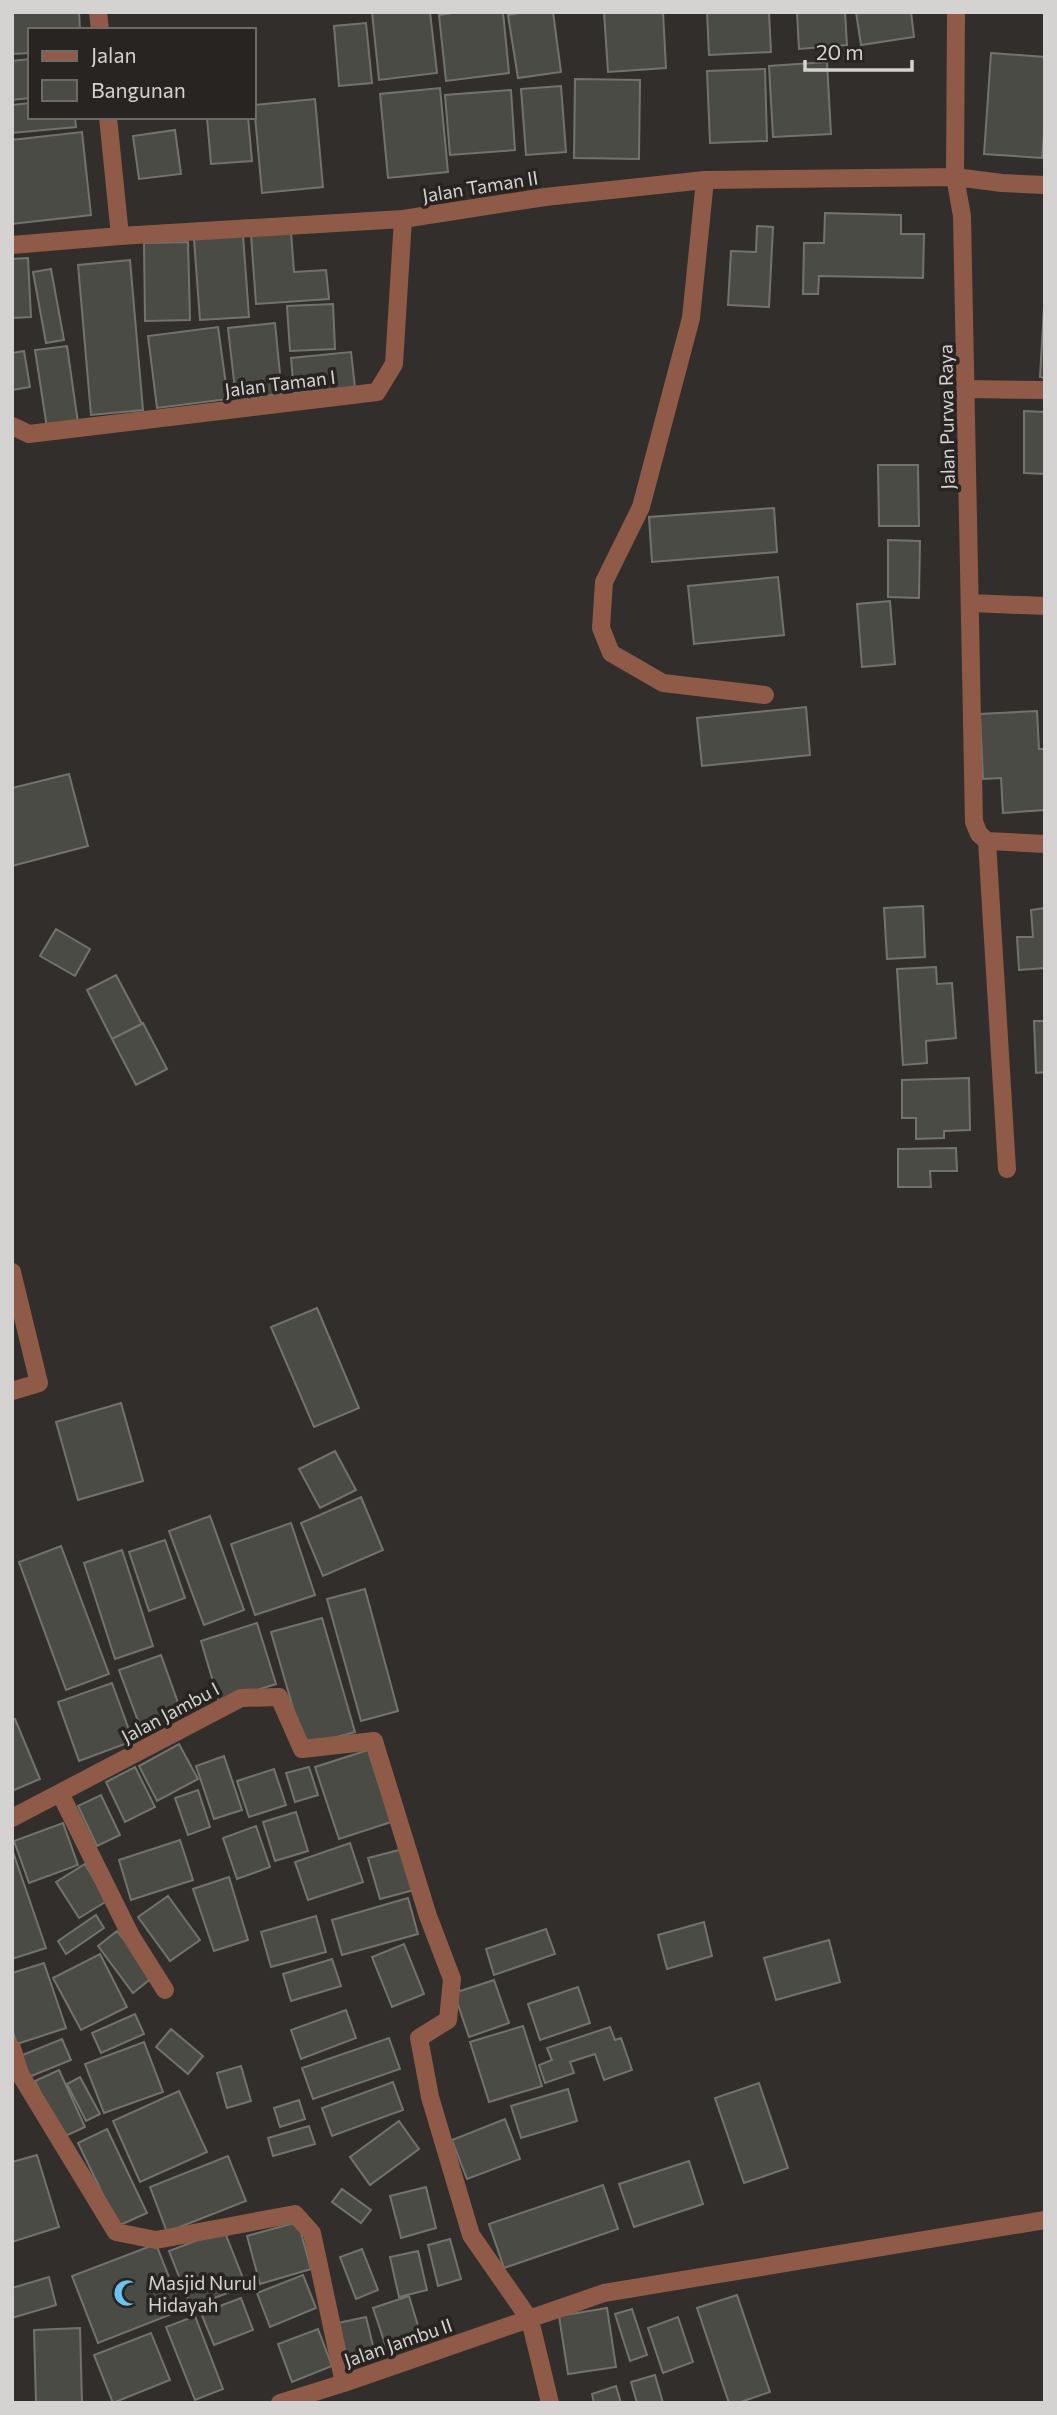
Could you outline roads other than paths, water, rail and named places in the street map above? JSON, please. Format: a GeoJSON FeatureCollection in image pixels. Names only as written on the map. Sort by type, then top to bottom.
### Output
{"type":"FeatureCollection","features":[{"type":"Feature","properties":{"kind":"street"},"geometry":{"type":"LineString","coordinates":[[98,13],[105,12]]}},
{"type":"Feature","properties":{"kind":"street","name":"Jalan Purwa Raya"},"geometry":{"type":"LineString","coordinates":[[956,12],[955,177],[962,216],[974,822],[979,834],[987,841]]}},
{"type":"Feature","properties":{"kind":"street"},"geometry":{"type":"LineString","coordinates":[[108,119],[120,236]]}},
{"type":"Feature","properties":{"kind":"street","name":"Jalan Taman II"},"geometry":{"type":"LineString","coordinates":[[12,245],[403,219],[545,197],[705,180],[955,177],[1045,186]]}},
{"type":"Feature","properties":{"kind":"street"},"geometry":{"type":"LineString","coordinates":[[705,180],[691,318],[641,507],[604,582],[601,628],[611,653],[663,683],[765,695]]}},
{"type":"Feature","properties":{"kind":"street","name":"Jalan Taman I"},"geometry":{"type":"LineString","coordinates":[[12,426],[29,434],[377,392],[394,364],[403,219]]}},
{"type":"Feature","properties":{"kind":"street"},"geometry":{"type":"LineString","coordinates":[[966,389],[1045,390]]}},
{"type":"Feature","properties":{"kind":"street"},"geometry":{"type":"LineString","coordinates":[[971,603],[1045,606]]}},
{"type":"Feature","properties":{"kind":"street"},"geometry":{"type":"LineString","coordinates":[[1007,1169],[987,841],[1045,844]]}},
{"type":"Feature","properties":{"kind":"street"},"geometry":{"type":"LineString","coordinates":[[12,1272],[39,1382],[12,1391]]}},
{"type":"Feature","properties":{"kind":"street","name":"Jalan Jambu I"},"geometry":{"type":"LineString","coordinates":[[12,1818],[241,1698],[279,1698],[302,1749],[374,1741],[428,1916],[452,1979],[448,2020],[419,2038],[430,2097],[471,2235],[530,2320]]}},
{"type":"Feature","properties":{"kind":"street"},"geometry":{"type":"LineString","coordinates":[[60,1793],[131,1936],[165,1990]]}},
{"type":"Feature","properties":{"kind":"street"},"geometry":{"type":"LineString","coordinates":[[12,2048],[20,2074],[116,2232],[156,2240],[295,2214],[312,2233],[344,2383]]}},
{"type":"Feature","properties":{"kind":"street","name":"Jalan Jambu II"},"geometry":{"type":"LineString","coordinates":[[280,2403],[604,2293],[1045,2220]]}},
{"type":"Feature","properties":{"kind":"street"},"geometry":{"type":"LineString","coordinates":[[530,2320],[550,2403]]}},
{"type":"Feature","properties":{"kind":"place","name":"Masjid Nurul Hidayah"},"geometry":{"type":"Point","coordinates":[127,2293]}}]}
